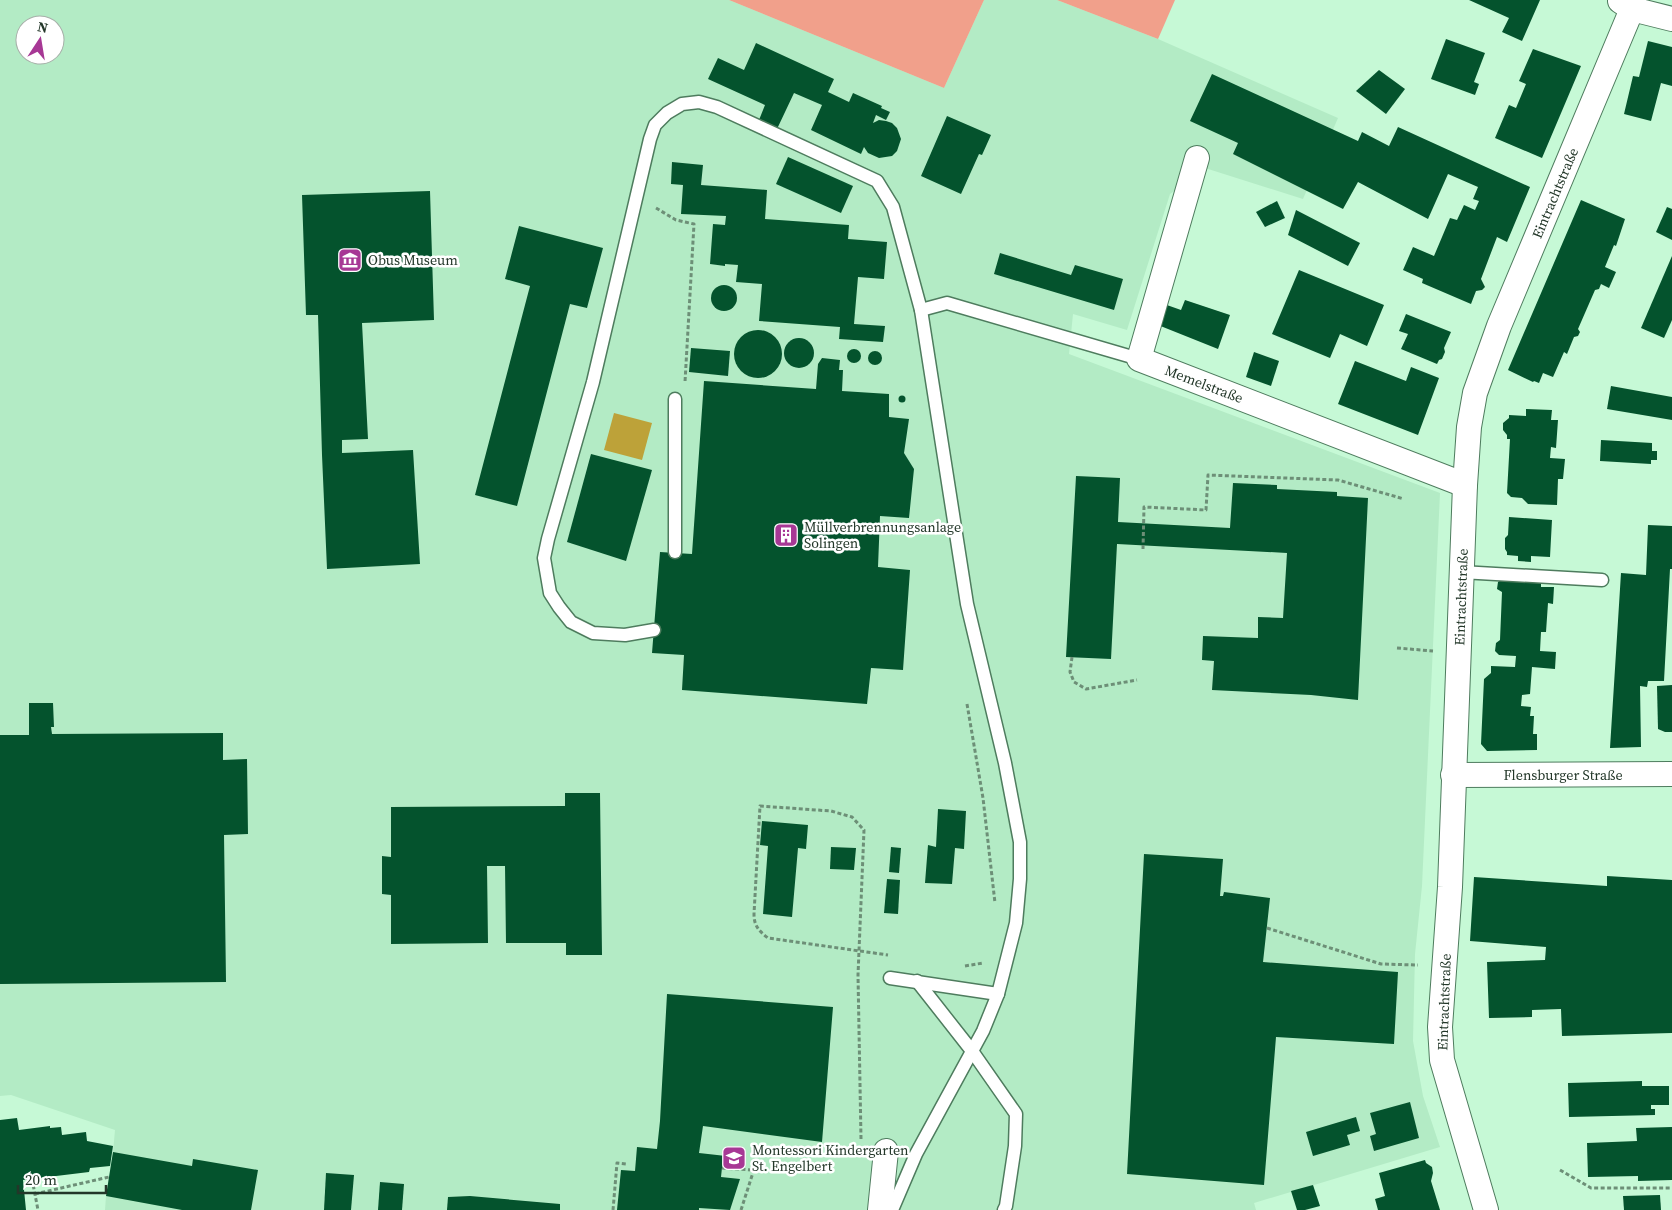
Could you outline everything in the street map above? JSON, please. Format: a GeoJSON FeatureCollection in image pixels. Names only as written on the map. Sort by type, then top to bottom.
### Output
{"type":"FeatureCollection","features":[{"type":"Feature","properties":{"kind":"street"},"geometry":{"type":"LineString","coordinates":[[1625,5],[1672,19]]}},
{"type":"Feature","properties":{"kind":"street","name":"Eintrachtstraße"},"geometry":{"type":"LineString","coordinates":[[1486,1210],[1442,1060],[1440,1027],[1450,886],[1468,427],[1475,393],[1499,326],[1625,5]]}},
{"type":"Feature","properties":{"kind":"street"},"geometry":{"type":"LineString","coordinates":[[1139,359],[1197,158]]}},
{"type":"Feature","properties":{"kind":"street","name":"Memelstraße"},"geometry":{"type":"LineString","coordinates":[[1139,359],[1465,485]]}},
{"type":"Feature","properties":{"kind":"street","name":"Flensburger Straße"},"geometry":{"type":"LineString","coordinates":[[1453,775],[1672,774]]}},
{"type":"Feature","properties":{"kind":"street"},"geometry":{"type":"LineString","coordinates":[[880,1210],[886,1151]]}},
{"type":"Feature","properties":{"kind":"lane"},"geometry":{"type":"LineString","coordinates":[[654,630],[624,635],[593,633],[572,622],[550,593],[544,558],[593,382],[650,139],[655,125],[667,113],[682,104],[699,102],[717,107],[877,181],[893,207],[921,310],[968,604],[1006,763],[1020,842],[1020,879],[1016,923],[998,994],[983,1031],[916,1154],[892,1210]]}},
{"type":"Feature","properties":{"kind":"lane"},"geometry":{"type":"LineString","coordinates":[[921,310],[947,303],[1139,359]]}},
{"type":"Feature","properties":{"kind":"lane"},"geometry":{"type":"LineString","coordinates":[[675,399],[675,552]]}},
{"type":"Feature","properties":{"kind":"lane"},"geometry":{"type":"LineString","coordinates":[[1462,572],[1602,580]]}},
{"type":"Feature","properties":{"kind":"lane"},"geometry":{"type":"LineString","coordinates":[[890,978],[998,994]]}},
{"type":"Feature","properties":{"kind":"lane"},"geometry":{"type":"LineString","coordinates":[[917,981],[972,1051],[1016,1114],[1015,1146],[1004,1210]]}},
{"type":"Feature","properties":{"kind":"path"},"geometry":{"type":"LineString","coordinates":[[652,204],[658,210],[676,220],[694,224],[685,384]]}},
{"type":"Feature","properties":{"kind":"path"},"geometry":{"type":"LineString","coordinates":[[1143,549],[1144,507],[1206,510],[1208,475],[1338,480],[1404,499]]}},
{"type":"Feature","properties":{"kind":"path"},"geometry":{"type":"LineString","coordinates":[[1397,648],[1459,652]]}},
{"type":"Feature","properties":{"kind":"path"},"geometry":{"type":"LineString","coordinates":[[1072,657],[1070,672],[1074,682],[1086,688],[1137,680]]}},
{"type":"Feature","properties":{"kind":"path"},"geometry":{"type":"LineString","coordinates":[[966,700],[984,798],[995,904]]}},
{"type":"Feature","properties":{"kind":"path"},"geometry":{"type":"LineString","coordinates":[[862,1148],[858,975],[859,950],[864,830],[852,817],[831,810],[760,806],[754,914],[754,923],[759,931],[768,938],[859,950],[892,956]]}},
{"type":"Feature","properties":{"kind":"path"},"geometry":{"type":"LineString","coordinates":[[1267,928],[1381,964],[1444,965]]}},
{"type":"Feature","properties":{"kind":"path"},"geometry":{"type":"LineString","coordinates":[[964,966],[983,965],[988,957]]}},
{"type":"Feature","properties":{"kind":"path"},"geometry":{"type":"LineString","coordinates":[[741,1210],[756,1160]]}},
{"type":"Feature","properties":{"kind":"path"},"geometry":{"type":"LineString","coordinates":[[613,1210],[617,1163],[626,1164]]}},
{"type":"Feature","properties":{"kind":"path"},"geometry":{"type":"LineString","coordinates":[[722,1168],[753,1170]]}},
{"type":"Feature","properties":{"kind":"path"},"geometry":{"type":"LineString","coordinates":[[1560,1170],[1591,1188],[1672,1188]]}},
{"type":"Feature","properties":{"kind":"path"},"geometry":{"type":"LineString","coordinates":[[35,1194],[109,1177]]}},
{"type":"Feature","properties":{"kind":"path"},"geometry":{"type":"LineString","coordinates":[[32,1178],[38,1210]]}},
{"type":"Feature","properties":{"kind":"shaded area"},"geometry":{"type":"Polygon","coordinates":[[[0,0],[729,0],[944,88],[984,0],[1057,0],[1158,39],[1338,118],[1303,199],[1205,168],[1170,194],[1127,330],[1073,314],[1069,354],[1440,493],[1422,886],[1415,954],[1413,1041],[1423,1096],[1440,1147],[1254,1203],[1256,1210],[105,1210],[115,1130],[11,1095],[0,1096],[0,0]]]}},
{"type":"Feature","properties":{"kind":"shaded area"},"geometry":{"type":"Polygon","coordinates":[[[729,0],[984,0],[944,88],[729,0]]]}},
{"type":"Feature","properties":{"kind":"shaded area"},"geometry":{"type":"Polygon","coordinates":[[[1057,0],[1175,0],[1158,39],[1057,0]]]}},
{"type":"Feature","properties":{"kind":"shaded area"},"geometry":{"type":"Polygon","coordinates":[[[614,413],[652,423],[642,460],[604,450],[614,413]]]}},
{"type":"Feature","properties":{"kind":"building"},"geometry":{"type":"Polygon","coordinates":[[[1469,0],[1540,0],[1522,41],[1502,32],[1509,18],[1469,0]]]}},
{"type":"Feature","properties":{"kind":"building"},"geometry":{"type":"Polygon","coordinates":[[[1446,39],[1485,53],[1474,82],[1479,84],[1475,95],[1431,79],[1446,39]]]}},
{"type":"Feature","properties":{"kind":"building"},"geometry":{"type":"Polygon","coordinates":[[[1648,41],[1672,47],[1672,86],[1661,83],[1651,121],[1624,114],[1633,76],[1639,77],[1648,41]]]}},
{"type":"Feature","properties":{"kind":"building"},"geometry":{"type":"Polygon","coordinates":[[[756,43],[834,79],[828,92],[849,102],[853,93],[882,106],[881,108],[890,112],[886,120],[876,115],[873,123],[879,120],[886,121],[892,123],[897,128],[901,139],[897,151],[892,156],[879,158],[868,153],[864,147],[861,154],[811,130],[822,105],[794,93],[777,129],[759,120],[765,105],[708,79],[718,58],[744,70],[756,43]]]}},
{"type":"Feature","properties":{"kind":"building"},"geometry":{"type":"Polygon","coordinates":[[[1533,49],[1581,66],[1542,158],[1495,138],[1509,105],[1516,108],[1526,84],[1519,81],[1533,49]]]}},
{"type":"Feature","properties":{"kind":"building"},"geometry":{"type":"Polygon","coordinates":[[[1379,70],[1405,89],[1386,114],[1356,91],[1379,70]]]}},
{"type":"Feature","properties":{"kind":"building"},"geometry":{"type":"Polygon","coordinates":[[[1212,74],[1358,141],[1362,132],[1389,146],[1398,127],[1530,187],[1507,242],[1497,237],[1481,279],[1485,287],[1482,290],[1476,291],[1471,304],[1422,283],[1423,279],[1403,270],[1413,247],[1434,256],[1450,218],[1457,220],[1464,205],[1475,210],[1479,201],[1473,199],[1478,187],[1448,174],[1428,219],[1358,182],[1343,209],[1233,154],[1238,143],[1190,121],[1212,74]]]}},
{"type":"Feature","properties":{"kind":"building"},"geometry":{"type":"Polygon","coordinates":[[[947,116],[991,135],[982,155],[979,154],[961,194],[921,176],[947,116]]]}},
{"type":"Feature","properties":{"kind":"building"},"geometry":{"type":"Polygon","coordinates":[[[788,157],[853,186],[841,213],[776,184],[788,157]]]}},
{"type":"Feature","properties":{"kind":"building"},"geometry":{"type":"Polygon","coordinates":[[[672,162],[703,165],[701,185],[767,190],[765,219],[849,225],[848,239],[887,242],[884,279],[858,277],[854,324],[885,326],[883,342],[839,339],[840,327],[759,321],[762,284],[736,282],[738,265],[710,264],[713,224],[725,225],[726,216],[681,214],[683,185],[671,184],[672,162]]]}},
{"type":"Feature","properties":{"kind":"building"},"geometry":{"type":"Polygon","coordinates":[[[430,191],[434,320],[362,323],[368,439],[342,440],[342,453],[413,450],[420,564],[327,569],[318,315],[306,315],[302,195],[430,191]]]}},
{"type":"Feature","properties":{"kind":"building"},"geometry":{"type":"Polygon","coordinates":[[[1581,200],[1625,219],[1616,246],[1614,245],[1605,267],[1616,272],[1609,288],[1601,284],[1599,289],[1595,290],[1578,329],[1580,332],[1578,336],[1574,337],[1567,354],[1564,352],[1553,377],[1543,373],[1539,383],[1533,382],[1508,370],[1581,200]]]}},
{"type":"Feature","properties":{"kind":"building"},"geometry":{"type":"Polygon","coordinates":[[[1277,201],[1285,218],[1265,227],[1256,212],[1277,201]]]}},
{"type":"Feature","properties":{"kind":"building"},"geometry":{"type":"Polygon","coordinates":[[[1667,207],[1672,209],[1672,240],[1656,232],[1667,207]]]}},
{"type":"Feature","properties":{"kind":"building"},"geometry":{"type":"Polygon","coordinates":[[[1296,210],[1360,243],[1348,266],[1288,235],[1296,210]]]}},
{"type":"Feature","properties":{"kind":"building"},"geometry":{"type":"Polygon","coordinates":[[[519,226],[603,248],[587,308],[570,304],[517,506],[475,495],[530,286],[505,279],[519,226]]]}},
{"type":"Feature","properties":{"kind":"building"},"geometry":{"type":"Polygon","coordinates":[[[1000,253],[1071,275],[1075,265],[1123,279],[1114,310],[994,274],[1000,253]]]}},
{"type":"Feature","properties":{"kind":"building"},"geometry":{"type":"Polygon","coordinates":[[[1672,256],[1672,320],[1664,338],[1641,328],[1672,256]]]}},
{"type":"Feature","properties":{"kind":"building"},"geometry":{"type":"Polygon","coordinates":[[[1299,270],[1384,305],[1367,346],[1340,334],[1330,358],[1272,334],[1299,270]]]}},
{"type":"Feature","properties":{"kind":"building"},"geometry":{"type":"Polygon","coordinates":[[[724,285],[733,289],[737,298],[733,307],[724,311],[715,307],[711,298],[715,289],[724,285]]]}},
{"type":"Feature","properties":{"kind":"building"},"geometry":{"type":"Polygon","coordinates":[[[1185,300],[1230,315],[1218,349],[1158,325],[1164,304],[1181,310],[1185,300]]]}},
{"type":"Feature","properties":{"kind":"building"},"geometry":{"type":"Polygon","coordinates":[[[1406,314],[1451,332],[1444,348],[1445,352],[1442,359],[1437,364],[1401,349],[1408,334],[1399,331],[1406,314]]]}},
{"type":"Feature","properties":{"kind":"building"},"geometry":{"type":"Polygon","coordinates":[[[753,330],[763,330],[775,337],[782,349],[782,359],[775,371],[763,378],[753,378],[745,374],[738,367],[734,359],[734,349],[738,341],[745,334],[753,330]]]}},
{"type":"Feature","properties":{"kind":"building"},"geometry":{"type":"Polygon","coordinates":[[[799,338],[810,342],[814,353],[810,364],[799,368],[788,364],[784,353],[788,342],[799,338]]]}},
{"type":"Feature","properties":{"kind":"building"},"geometry":{"type":"Polygon","coordinates":[[[691,348],[730,351],[728,376],[689,372],[691,348]]]}},
{"type":"Feature","properties":{"kind":"building"},"geometry":{"type":"Polygon","coordinates":[[[851,349],[857,349],[861,356],[857,363],[851,363],[847,359],[847,353],[851,349]]]}},
{"type":"Feature","properties":{"kind":"building"},"geometry":{"type":"Polygon","coordinates":[[[875,351],[880,353],[882,358],[880,363],[875,365],[870,363],[868,358],[870,353],[875,351]]]}},
{"type":"Feature","properties":{"kind":"building"},"geometry":{"type":"Polygon","coordinates":[[[1254,352],[1279,361],[1271,386],[1246,377],[1254,352]]]}},
{"type":"Feature","properties":{"kind":"building","name":"Müllverbrennungsanlage Solingen"},"geometry":{"type":"Polygon","coordinates":[[[822,358],[840,360],[839,370],[843,370],[842,391],[889,394],[889,417],[909,419],[904,453],[914,469],[909,518],[880,516],[878,567],[910,570],[903,670],[871,668],[867,704],[682,690],[684,655],[652,653],[660,552],[692,554],[704,381],[816,389],[818,364],[822,358]]]}},
{"type":"Feature","properties":{"kind":"building"},"geometry":{"type":"Polygon","coordinates":[[[1355,361],[1406,381],[1411,367],[1439,378],[1418,435],[1338,404],[1355,361]]]}},
{"type":"Feature","properties":{"kind":"building"},"geometry":{"type":"Polygon","coordinates":[[[1611,386],[1672,397],[1672,420],[1607,409],[1611,386]]]}},
{"type":"Feature","properties":{"kind":"building"},"geometry":{"type":"Polygon","coordinates":[[[902,395],[906,399],[902,403],[898,399],[902,395]]]}},
{"type":"Feature","properties":{"kind":"building"},"geometry":{"type":"Polygon","coordinates":[[[1526,409],[1552,410],[1551,420],[1558,420],[1556,448],[1551,447],[1550,458],[1565,459],[1563,479],[1558,479],[1557,505],[1528,504],[1522,498],[1511,497],[1507,493],[1510,439],[1507,439],[1507,435],[1503,430],[1503,423],[1509,418],[1509,415],[1526,416],[1526,409]]]}},
{"type":"Feature","properties":{"kind":"building"},"geometry":{"type":"Polygon","coordinates":[[[1601,440],[1652,443],[1652,451],[1657,451],[1657,460],[1651,460],[1651,464],[1600,461],[1601,440]]]}},
{"type":"Feature","properties":{"kind":"building"},"geometry":{"type":"Polygon","coordinates":[[[591,454],[652,470],[626,561],[567,542],[591,454]]]}},
{"type":"Feature","properties":{"kind":"building"},"geometry":{"type":"Polygon","coordinates":[[[1076,476],[1120,478],[1118,522],[1230,528],[1233,483],[1277,485],[1277,489],[1337,492],[1337,496],[1368,498],[1358,700],[1311,695],[1212,690],[1214,661],[1202,660],[1203,636],[1258,638],[1258,617],[1283,618],[1287,553],[1117,544],[1111,659],[1066,657],[1076,476]]]}},
{"type":"Feature","properties":{"kind":"building"},"geometry":{"type":"Polygon","coordinates":[[[1509,517],[1552,520],[1550,557],[1531,556],[1531,562],[1518,561],[1518,556],[1507,555],[1505,538],[1508,535],[1509,517]]]}},
{"type":"Feature","properties":{"kind":"building"},"geometry":{"type":"Polygon","coordinates":[[[1648,525],[1672,526],[1672,569],[1670,569],[1664,681],[1648,681],[1647,687],[1640,686],[1641,747],[1610,748],[1621,573],[1646,575],[1648,525]]]}},
{"type":"Feature","properties":{"kind":"building"},"geometry":{"type":"Polygon","coordinates":[[[1503,578],[1541,582],[1541,587],[1554,587],[1553,604],[1548,603],[1546,632],[1541,632],[1540,651],[1556,652],[1555,669],[1532,667],[1530,694],[1522,695],[1521,706],[1531,707],[1530,716],[1534,716],[1533,734],[1537,734],[1537,750],[1487,751],[1481,744],[1484,679],[1491,673],[1491,666],[1515,667],[1516,656],[1499,655],[1495,651],[1496,643],[1500,640],[1502,592],[1497,589],[1498,582],[1503,578]]]}},
{"type":"Feature","properties":{"kind":"building"},"geometry":{"type":"Polygon","coordinates":[[[1672,685],[1672,732],[1665,732],[1658,729],[1657,686],[1672,685]]]}},
{"type":"Feature","properties":{"kind":"building"},"geometry":{"type":"Polygon","coordinates":[[[29,703],[53,703],[54,727],[51,727],[52,734],[223,733],[223,760],[247,759],[248,834],[224,835],[226,982],[0,984],[0,735],[29,735],[29,703]]]}},
{"type":"Feature","properties":{"kind":"building"},"geometry":{"type":"Polygon","coordinates":[[[565,793],[600,793],[602,955],[566,955],[566,943],[506,943],[505,866],[487,866],[488,943],[391,944],[391,895],[382,894],[382,856],[391,857],[391,807],[565,806],[565,793]]]}},
{"type":"Feature","properties":{"kind":"building"},"geometry":{"type":"Polygon","coordinates":[[[938,809],[966,811],[964,849],[955,848],[952,884],[925,883],[928,845],[936,847],[938,809]]]}},
{"type":"Feature","properties":{"kind":"building"},"geometry":{"type":"Polygon","coordinates":[[[762,821],[808,825],[806,849],[798,848],[792,917],[763,914],[768,846],[760,845],[762,821]]]}},
{"type":"Feature","properties":{"kind":"building"},"geometry":{"type":"Polygon","coordinates":[[[831,847],[856,848],[854,870],[830,869],[831,847]]]}},
{"type":"Feature","properties":{"kind":"building"},"geometry":{"type":"Polygon","coordinates":[[[891,847],[901,848],[899,873],[889,872],[891,847]]]}},
{"type":"Feature","properties":{"kind":"building"},"geometry":{"type":"Polygon","coordinates":[[[1144,854],[1223,859],[1220,896],[1223,896],[1224,892],[1270,898],[1263,962],[1398,972],[1394,1044],[1276,1037],[1264,1185],[1127,1174],[1144,854]]]}},
{"type":"Feature","properties":{"kind":"building"},"geometry":{"type":"Polygon","coordinates":[[[1607,876],[1672,880],[1672,1033],[1562,1036],[1561,1009],[1532,1010],[1532,1017],[1489,1018],[1487,962],[1545,960],[1546,947],[1470,941],[1474,877],[1607,886],[1607,876]]]}},
{"type":"Feature","properties":{"kind":"building"},"geometry":{"type":"Polygon","coordinates":[[[887,879],[900,880],[898,914],[884,913],[887,879]]]}},
{"type":"Feature","properties":{"kind":"building"},"geometry":{"type":"Polygon","coordinates":[[[667,994],[833,1007],[822,1142],[703,1126],[699,1153],[744,1158],[743,1160],[723,1158],[721,1177],[740,1179],[730,1210],[699,1208],[699,1210],[617,1210],[621,1170],[635,1171],[637,1147],[657,1149],[667,994]]]}},
{"type":"Feature","properties":{"kind":"building"},"geometry":{"type":"Polygon","coordinates":[[[1642,1081],[1642,1086],[1669,1086],[1669,1105],[1651,1105],[1651,1109],[1655,1109],[1655,1115],[1569,1117],[1568,1083],[1642,1081]]]}},
{"type":"Feature","properties":{"kind":"building"},"geometry":{"type":"Polygon","coordinates":[[[1410,1102],[1419,1138],[1374,1151],[1370,1136],[1376,1134],[1370,1113],[1410,1102]]]}},
{"type":"Feature","properties":{"kind":"building"},"geometry":{"type":"Polygon","coordinates":[[[1356,1117],[1360,1131],[1347,1135],[1350,1145],[1313,1156],[1306,1132],[1356,1117]]]}},
{"type":"Feature","properties":{"kind":"building"},"geometry":{"type":"Polygon","coordinates":[[[17,1118],[19,1130],[50,1126],[50,1128],[61,1127],[62,1135],[86,1132],[87,1141],[113,1146],[110,1166],[90,1168],[89,1172],[23,1180],[26,1210],[0,1210],[0,1120],[17,1118]]]}},
{"type":"Feature","properties":{"kind":"building"},"geometry":{"type":"Polygon","coordinates":[[[1672,1127],[1672,1180],[1638,1181],[1638,1176],[1588,1177],[1587,1143],[1637,1141],[1636,1128],[1672,1127]]]}},
{"type":"Feature","properties":{"kind":"building"},"geometry":{"type":"Polygon","coordinates":[[[113,1152],[192,1166],[193,1159],[258,1170],[251,1210],[182,1210],[106,1196],[113,1152]]]}},
{"type":"Feature","properties":{"kind":"building"},"geometry":{"type":"Polygon","coordinates":[[[1425,1160],[1432,1167],[1431,1181],[1440,1210],[1378,1210],[1375,1199],[1385,1196],[1379,1173],[1425,1160]]]}},
{"type":"Feature","properties":{"kind":"building"},"geometry":{"type":"Polygon","coordinates":[[[326,1173],[354,1175],[351,1210],[324,1210],[326,1173]]]}},
{"type":"Feature","properties":{"kind":"building"},"geometry":{"type":"Polygon","coordinates":[[[380,1182],[404,1184],[402,1210],[378,1210],[380,1182]]]}},
{"type":"Feature","properties":{"kind":"building"},"geometry":{"type":"Polygon","coordinates":[[[1313,1185],[1320,1206],[1297,1210],[1291,1191],[1313,1185]]]}},
{"type":"Feature","properties":{"kind":"building"},"geometry":{"type":"Polygon","coordinates":[[[1660,1195],[1661,1210],[1624,1210],[1623,1196],[1660,1195]]]}},
{"type":"Feature","properties":{"kind":"building"},"geometry":{"type":"Polygon","coordinates":[[[470,1196],[560,1204],[560,1210],[447,1210],[448,1197],[470,1196]]]}},
{"type":"Feature","properties":{"kind":"place","name":"Obus Museum"},"geometry":{"type":"Point","coordinates":[350,260]}},
{"type":"Feature","properties":{"kind":"place","name":"Müllverbrennungsanlage Solingen"},"geometry":{"type":"Point","coordinates":[786,535]}},
{"type":"Feature","properties":{"kind":"place","name":"Montessori Kindergarten St. Engelbert"},"geometry":{"type":"Point","coordinates":[734,1158]}}]}
